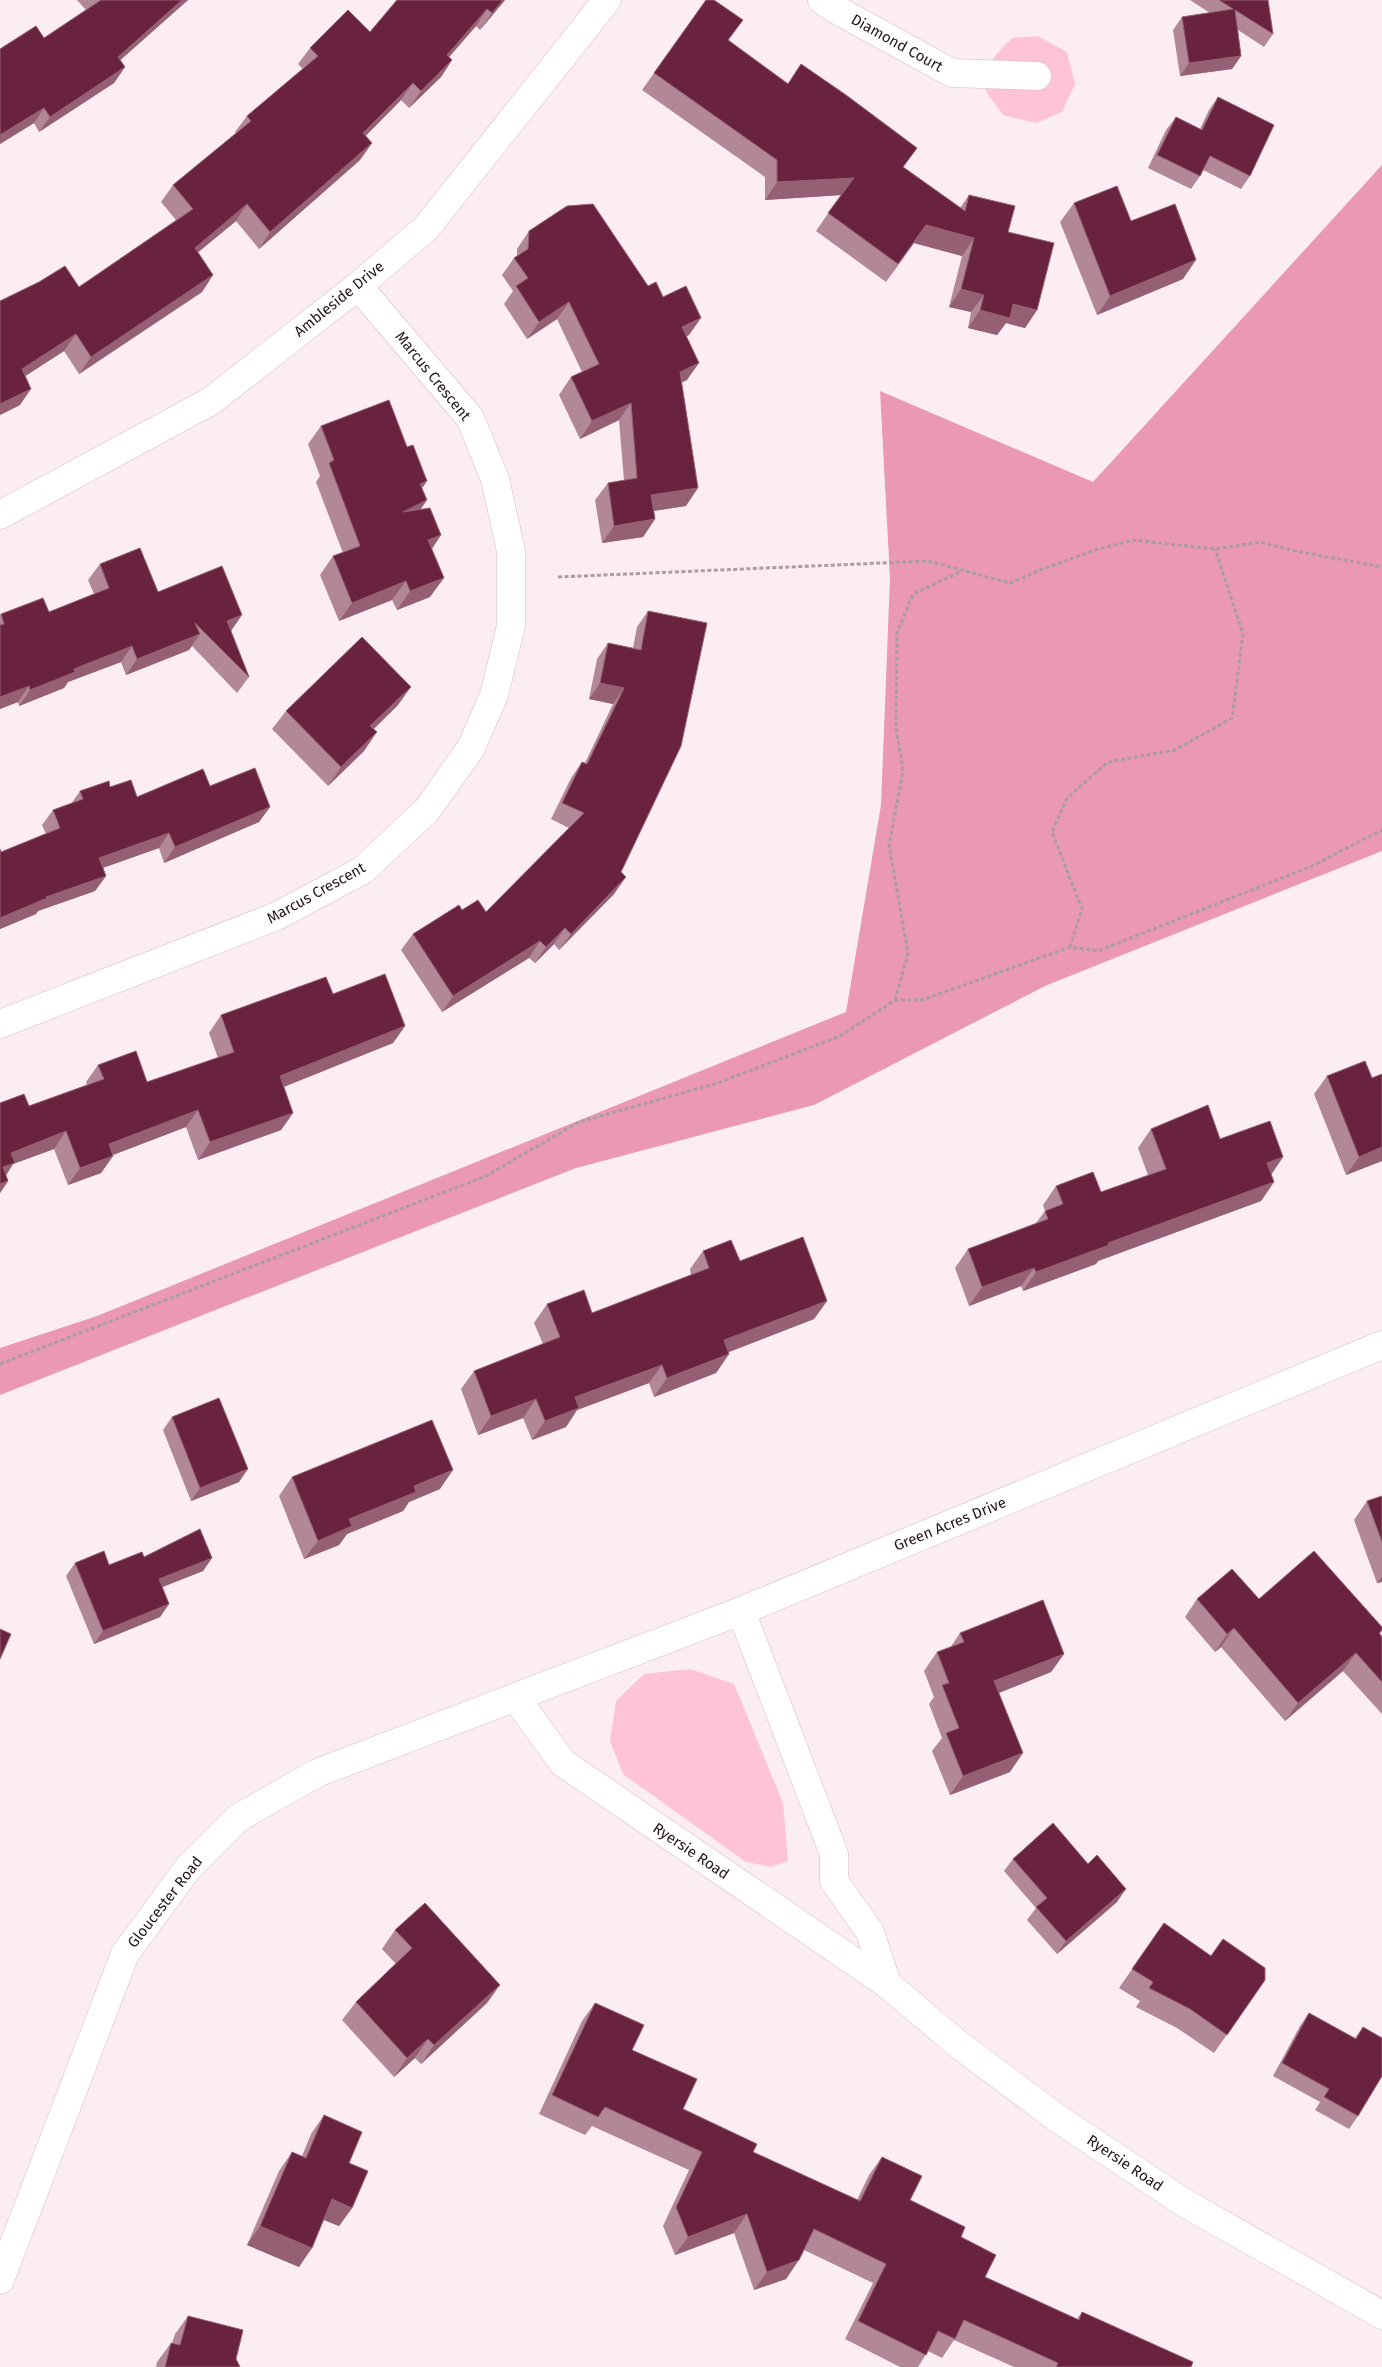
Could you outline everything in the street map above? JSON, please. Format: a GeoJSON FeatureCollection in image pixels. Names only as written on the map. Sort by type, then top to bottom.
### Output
{"type":"FeatureCollection","features":[{"type":"Feature","properties":{"kind":"street","name":"Ambleside Drive"},"geometry":{"type":"LineString","coordinates":[[0,515],[211,401],[358,286],[426,228],[607,0]]}},
{"type":"Feature","properties":{"kind":"street","name":"Diamond Court"},"geometry":{"type":"LineString","coordinates":[[822,0],[952,73],[1037,76]]}},
{"type":"Feature","properties":{"kind":"street","name":"Marcus Crescent"},"geometry":{"type":"LineString","coordinates":[[0,1024],[276,916],[363,870],[427,810],[471,748],[494,695],[511,626],[511,551],[495,479],[470,418],[358,286]]}},
{"type":"Feature","properties":{"kind":"street","name":"Green Acres Drive"},"geometry":{"type":"LineString","coordinates":[[515,1697],[741,1610],[1382,1345]]}},
{"type":"Feature","properties":{"kind":"street"},"geometry":{"type":"LineString","coordinates":[[741,1610],[834,1854],[834,1881],[870,1932],[887,1984]]}},
{"type":"Feature","properties":{"kind":"street","name":"Ryersie Road"},"geometry":{"type":"LineString","coordinates":[[515,1697],[562,1763],[887,1984],[958,2044],[1057,2118],[1175,2197],[1382,2315]]}},
{"type":"Feature","properties":{"kind":"street","name":"Gloucester Road"},"geometry":{"type":"LineString","coordinates":[[0,2280],[126,1954],[188,1868],[238,1818],[317,1773],[515,1697]]}},
{"type":"Feature","properties":{"kind":"path"},"geometry":{"type":"LineString","coordinates":[[558,576],[928,561],[1010,584],[1045,568],[1086,553],[1133,540],[1215,549],[1260,542],[1295,551],[1382,567]]}},
{"type":"Feature","properties":{"kind":"path"},"geometry":{"type":"LineString","coordinates":[[1070,947],[1082,909],[1052,832],[1067,798],[1108,762],[1175,750],[1232,718],[1242,634],[1215,549]]}},
{"type":"Feature","properties":{"kind":"path"},"geometry":{"type":"LineString","coordinates":[[895,1000],[908,953],[889,845],[903,771],[896,728],[897,633],[913,594],[962,572]]}},
{"type":"Feature","properties":{"kind":"path"},"geometry":{"type":"LineString","coordinates":[[0,1364],[486,1176],[579,1122],[718,1083],[840,1036],[895,1000],[922,1000],[1070,947],[1098,951],[1312,866],[1382,830]]}},
{"type":"Feature","properties":{"kind":"shaded area"},"geometry":{"type":"Polygon","coordinates":[[[1038,36],[1067,52],[1075,84],[1062,112],[1036,123],[1003,115],[990,98],[984,84],[987,69],[991,62],[1012,38],[1038,36]]]}},
{"type":"Feature","properties":{"kind":"shaded area"},"geometry":{"type":"Polygon","coordinates":[[[1382,165],[1382,851],[1045,986],[814,1105],[576,1168],[0,1395],[0,1348],[97,1316],[846,1012],[881,805],[890,578],[880,391],[1093,482],[1382,165]]]}},
{"type":"Feature","properties":{"kind":"shaded area"},"geometry":{"type":"Polygon","coordinates":[[[690,1669],[734,1684],[783,1803],[788,1861],[771,1867],[746,1862],[623,1774],[610,1741],[616,1701],[644,1674],[690,1669]]]}},
{"type":"Feature","properties":{"kind":"building"},"geometry":{"type":"Polygon","coordinates":[[[101,0],[182,0],[118,57],[125,67],[50,117],[44,108],[0,135],[0,49],[36,26],[44,38],[101,0]]]}},
{"type":"Feature","properties":{"kind":"building"},"geometry":{"type":"Polygon","coordinates":[[[397,0],[503,0],[492,13],[487,9],[447,55],[452,60],[421,91],[413,83],[363,133],[372,143],[270,232],[247,204],[195,248],[213,275],[91,357],[76,334],[22,369],[31,389],[0,404],[0,301],[39,282],[65,266],[79,287],[193,209],[173,185],[251,121],[247,116],[318,56],[310,48],[348,10],[370,32],[397,0]]]}},
{"type":"Feature","properties":{"kind":"building"},"geometry":{"type":"Polygon","coordinates":[[[706,0],[714,0],[743,20],[728,40],[788,84],[801,64],[917,148],[903,167],[965,211],[969,195],[1015,206],[1008,232],[1054,243],[1037,310],[1013,304],[1010,318],[980,310],[984,295],[961,289],[974,238],[926,225],[898,264],[828,213],[854,178],[777,182],[777,160],[654,73],[706,0]]]}},
{"type":"Feature","properties":{"kind":"building"},"geometry":{"type":"Polygon","coordinates":[[[1219,0],[1268,0],[1273,34],[1235,10],[1241,56],[1189,63],[1182,17],[1233,9],[1219,0]]]}},
{"type":"Feature","properties":{"kind":"building"},"geometry":{"type":"Polygon","coordinates":[[[1218,97],[1274,125],[1250,176],[1210,156],[1200,176],[1157,155],[1176,117],[1202,130],[1218,97]]]}},
{"type":"Feature","properties":{"kind":"building"},"geometry":{"type":"Polygon","coordinates":[[[1117,186],[1131,221],[1175,204],[1196,260],[1110,296],[1074,203],[1117,186]]]}},
{"type":"Feature","properties":{"kind":"building"},"geometry":{"type":"Polygon","coordinates":[[[593,204],[648,286],[656,282],[663,297],[686,286],[701,318],[682,327],[699,363],[680,372],[698,488],[651,495],[655,519],[614,526],[608,483],[637,478],[631,403],[592,421],[571,377],[599,364],[569,302],[539,322],[516,286],[528,278],[514,258],[528,249],[529,231],[567,206],[593,204]]]}},
{"type":"Feature","properties":{"kind":"building"},"geometry":{"type":"Polygon","coordinates":[[[389,400],[407,447],[413,445],[427,481],[420,484],[427,500],[403,512],[430,508],[441,535],[428,540],[444,578],[410,591],[406,581],[352,603],[333,556],[360,546],[329,463],[334,460],[321,426],[389,400]]]}},
{"type":"Feature","properties":{"kind":"building"},"geometry":{"type":"Polygon","coordinates":[[[140,548],[158,592],[222,566],[242,615],[227,621],[249,677],[195,623],[200,634],[137,659],[132,646],[74,669],[75,672],[30,690],[29,686],[0,697],[0,625],[4,624],[1,614],[43,598],[49,612],[109,588],[100,564],[140,548]]]}},
{"type":"Feature","properties":{"kind":"building"},"geometry":{"type":"Polygon","coordinates":[[[648,611],[707,623],[681,746],[621,872],[626,877],[571,934],[565,928],[546,947],[540,941],[453,996],[413,934],[459,905],[462,910],[478,900],[486,912],[584,813],[562,803],[582,762],[587,764],[624,688],[600,683],[608,643],[641,650],[648,611]]]}},
{"type":"Feature","properties":{"kind":"building"},"geometry":{"type":"Polygon","coordinates":[[[362,637],[411,687],[370,726],[377,732],[341,767],[286,711],[362,637]]]}},
{"type":"Feature","properties":{"kind":"building"},"geometry":{"type":"Polygon","coordinates":[[[255,768],[270,807],[175,847],[169,833],[99,858],[106,876],[46,897],[0,918],[0,849],[1,852],[60,828],[53,810],[83,799],[80,791],[109,781],[110,787],[131,780],[137,797],[203,769],[210,786],[255,768]]]}},
{"type":"Feature","properties":{"kind":"building"},"geometry":{"type":"Polygon","coordinates":[[[385,974],[405,1026],[280,1076],[293,1113],[210,1142],[198,1110],[109,1144],[113,1156],[80,1168],[66,1131],[11,1153],[15,1163],[3,1167],[8,1181],[0,1184],[0,1103],[24,1094],[29,1106],[104,1079],[98,1065],[136,1051],[147,1082],[234,1052],[221,1015],[326,977],[333,994],[385,974]]]}},
{"type":"Feature","properties":{"kind":"building"},"geometry":{"type":"Polygon","coordinates":[[[1365,1061],[1372,1078],[1382,1074],[1382,1147],[1359,1157],[1327,1076],[1365,1061]]]}},
{"type":"Feature","properties":{"kind":"building"},"geometry":{"type":"Polygon","coordinates":[[[1208,1105],[1220,1139],[1270,1121],[1283,1157],[1267,1163],[1274,1182],[1108,1243],[1109,1245],[1036,1272],[1034,1268],[982,1287],[968,1249],[1048,1219],[1045,1211],[1063,1204],[1056,1186],[1093,1172],[1101,1192],[1166,1169],[1151,1129],[1208,1105]]]}},
{"type":"Feature","properties":{"kind":"building"},"geometry":{"type":"Polygon","coordinates":[[[803,1237],[827,1301],[724,1340],[729,1354],[667,1378],[662,1365],[575,1397],[579,1408],[545,1421],[536,1399],[491,1416],[474,1371],[560,1337],[547,1304],[584,1290],[592,1313],[709,1268],[703,1251],[731,1240],[740,1261],[803,1237]]]}},
{"type":"Feature","properties":{"kind":"building"},"geometry":{"type":"Polygon","coordinates":[[[219,1398],[248,1469],[200,1488],[172,1417],[219,1398]]]}},
{"type":"Feature","properties":{"kind":"building"},"geometry":{"type":"Polygon","coordinates":[[[432,1420],[453,1470],[414,1486],[416,1492],[349,1519],[352,1526],[318,1541],[292,1477],[432,1420]]]}},
{"type":"Feature","properties":{"kind":"building"},"geometry":{"type":"Polygon","coordinates":[[[1382,1496],[1382,1542],[1367,1501],[1382,1496]]]}},
{"type":"Feature","properties":{"kind":"building"},"geometry":{"type":"Polygon","coordinates":[[[200,1529],[212,1558],[159,1579],[169,1604],[103,1631],[75,1563],[104,1551],[109,1565],[142,1552],[144,1557],[200,1529]]]}},
{"type":"Feature","properties":{"kind":"building"},"geometry":{"type":"Polygon","coordinates":[[[1314,1551],[1382,1627],[1379,1633],[1382,1637],[1382,1682],[1356,1653],[1298,1703],[1234,1628],[1227,1634],[1197,1599],[1232,1569],[1259,1599],[1314,1551]]]}},
{"type":"Feature","properties":{"kind":"building"},"geometry":{"type":"Polygon","coordinates":[[[1043,1600],[1064,1654],[994,1681],[1023,1753],[963,1776],[946,1733],[959,1728],[942,1685],[949,1683],[937,1652],[964,1642],[960,1633],[1043,1600]]]}},
{"type":"Feature","properties":{"kind":"building"},"geometry":{"type":"Polygon","coordinates":[[[0,1629],[11,1634],[0,1659],[0,1629]]]}},
{"type":"Feature","properties":{"kind":"building"},"geometry":{"type":"Polygon","coordinates":[[[1053,1823],[1088,1864],[1097,1855],[1126,1889],[1066,1941],[1036,1907],[1047,1898],[1013,1859],[1053,1823]]]}},
{"type":"Feature","properties":{"kind":"building"},"geometry":{"type":"Polygon","coordinates":[[[425,1903],[500,1985],[434,2045],[428,2039],[407,2058],[356,2002],[412,1948],[395,1930],[425,1903]]]}},
{"type":"Feature","properties":{"kind":"building"},"geometry":{"type":"Polygon","coordinates":[[[1164,1923],[1211,1956],[1223,1939],[1265,1968],[1265,1980],[1227,2035],[1190,2009],[1149,1988],[1153,1982],[1132,1969],[1164,1923]]]}},
{"type":"Feature","properties":{"kind":"building"},"geometry":{"type":"Polygon","coordinates":[[[595,2003],[644,2025],[632,2050],[697,2079],[683,2109],[757,2144],[753,2152],[860,2201],[882,2157],[922,2176],[910,2200],[965,2227],[961,2237],[996,2255],[985,2277],[1079,2320],[1082,2312],[1193,2362],[1191,2367],[1056,2367],[1058,2363],[964,2320],[955,2339],[938,2331],[926,2355],[858,2321],[886,2264],[814,2229],[799,2260],[767,2272],[747,2214],[688,2237],[676,2207],[702,2152],[605,2107],[598,2117],[552,2095],[595,2003]]]}},
{"type":"Feature","properties":{"kind":"building"},"geometry":{"type":"Polygon","coordinates":[[[1309,2013],[1356,2039],[1363,2027],[1382,2038],[1382,2076],[1358,2116],[1324,2097],[1329,2089],[1282,2063],[1309,2013]]]}},
{"type":"Feature","properties":{"kind":"building"},"geometry":{"type":"Polygon","coordinates":[[[324,2115],[362,2132],[349,2163],[368,2171],[352,2208],[332,2199],[312,2248],[260,2226],[292,2152],[306,2158],[324,2115]]]}},
{"type":"Feature","properties":{"kind":"building"},"geometry":{"type":"Polygon","coordinates":[[[188,2316],[243,2330],[236,2359],[240,2367],[165,2367],[171,2343],[180,2345],[188,2316]]]}}]}
